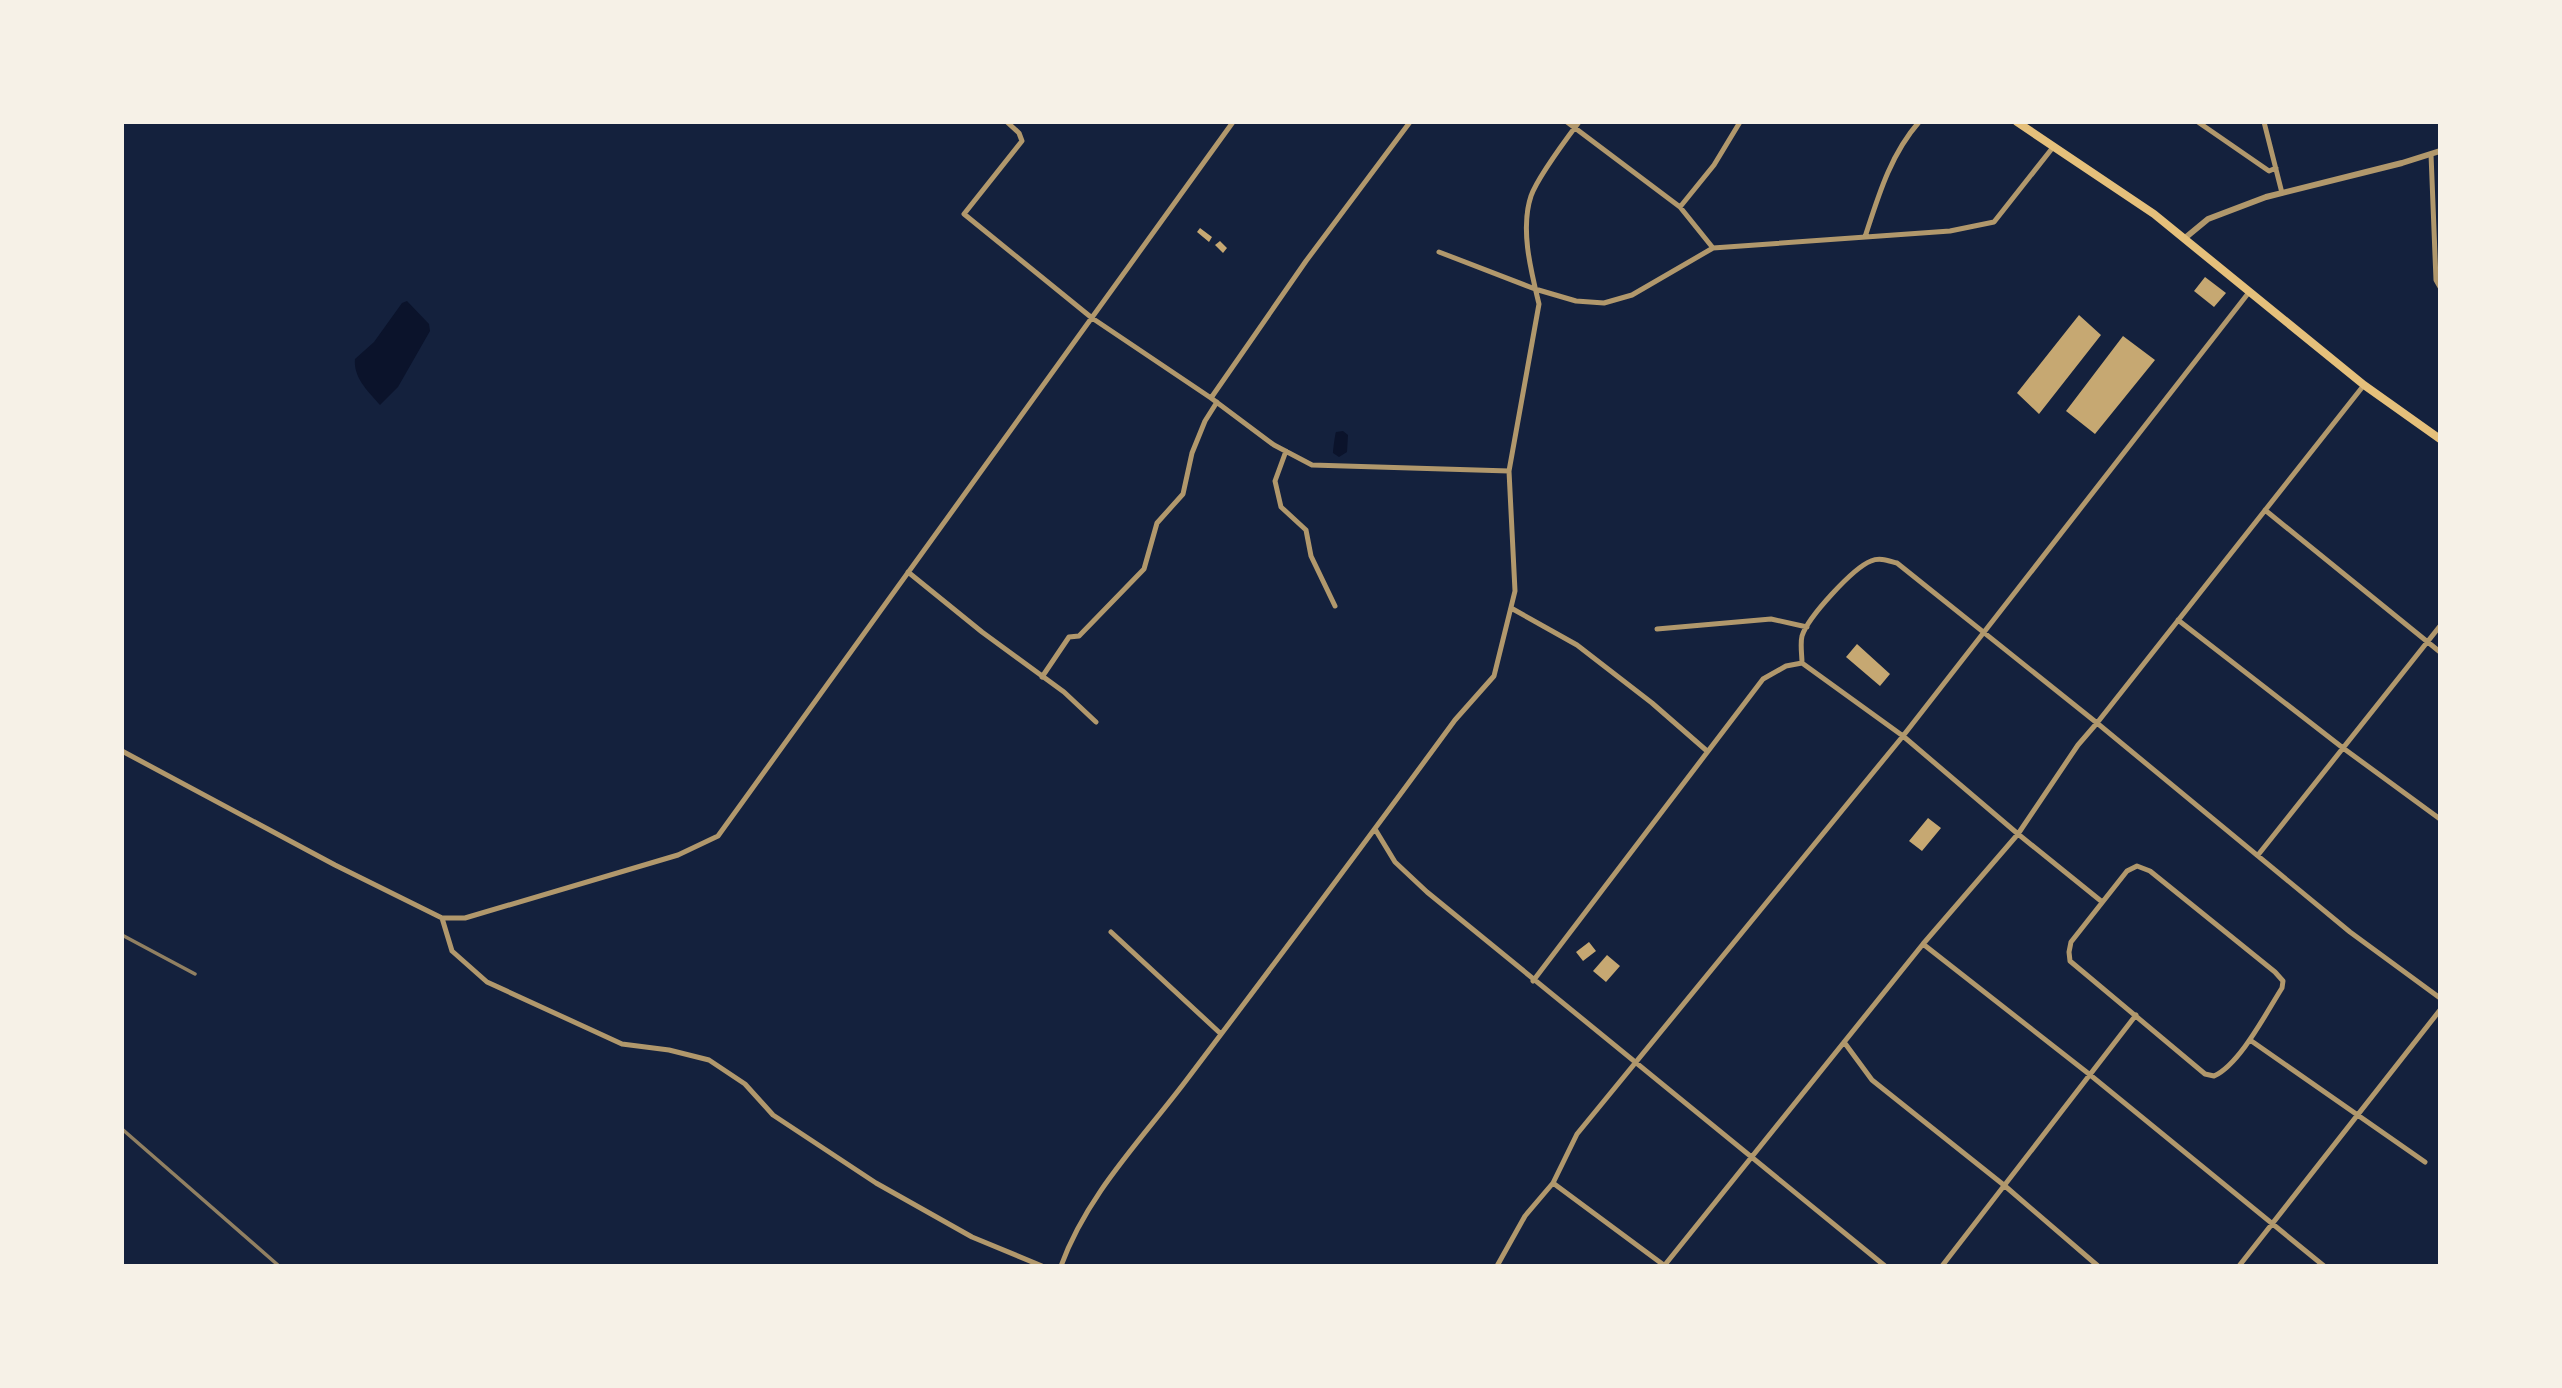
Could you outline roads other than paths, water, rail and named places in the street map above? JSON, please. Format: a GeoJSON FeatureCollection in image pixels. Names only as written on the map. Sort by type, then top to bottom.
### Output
{"type":"FeatureCollection","features":[{"type":"Feature","properties":{"kind":"main road"},"geometry":{"type":"LineString","coordinates":[[2017,122],[2185,238],[2364,385],[2440,439]]}},
{"type":"Feature","properties":{"kind":"street"},"geometry":{"type":"LineString","coordinates":[[1007,122],[1019,133],[1021,141],[964,214],[1092,318],[1286,451],[1312,465],[1509,471]]}},
{"type":"Feature","properties":{"kind":"street"},"geometry":{"type":"LineString","coordinates":[[122,751],[335,865],[442,918],[465,918],[678,855],[718,836],[1233,122]]}},
{"type":"Feature","properties":{"kind":"street"},"geometry":{"type":"LineString","coordinates":[[1042,677],[1069,638],[1079,636],[1144,569],[1157,523],[1183,494],[1192,453],[1214,400],[1306,261],[1410,122]]}},
{"type":"Feature","properties":{"kind":"street"},"geometry":{"type":"LineString","coordinates":[[1567,122],[1577,125],[1680,206],[1713,248]]}},
{"type":"Feature","properties":{"kind":"street"},"geometry":{"type":"LineString","coordinates":[[1680,206],[1714,164],[1740,122]]}},
{"type":"Feature","properties":{"kind":"street"},"geometry":{"type":"LineString","coordinates":[[1865,237],[1885,176],[1910,132],[1919,122]]}},
{"type":"Feature","properties":{"kind":"street"},"geometry":{"type":"LineString","coordinates":[[2198,122],[2269,171],[2276,168]]}},
{"type":"Feature","properties":{"kind":"street"},"geometry":{"type":"LineString","coordinates":[[2264,122],[2281,193]]}},
{"type":"Feature","properties":{"kind":"street"},"geometry":{"type":"LineString","coordinates":[[1060,1265],[1100,1189],[1157,1120],[1455,720],[1494,676],[1515,591],[1509,471],[1539,304],[1526,219],[1532,193],[1577,125]]}},
{"type":"Feature","properties":{"kind":"street"},"geometry":{"type":"LineString","coordinates":[[1439,252],[1576,302],[1604,303],[1632,295],[1713,248],[1950,231],[1994,222],[2054,146]]}},
{"type":"Feature","properties":{"kind":"street"},"geometry":{"type":"LineString","coordinates":[[2185,238],[2208,219],[2281,193],[2440,151]]}},
{"type":"Feature","properties":{"kind":"street"},"geometry":{"type":"LineString","coordinates":[[2431,154],[2440,287]]}},
{"type":"Feature","properties":{"kind":"street"},"geometry":{"type":"LineString","coordinates":[[1497,1265],[1525,1216],[1553,1183],[1577,1134],[1903,736],[2250,291]]}},
{"type":"Feature","properties":{"kind":"street"},"geometry":{"type":"LineString","coordinates":[[1553,1183],[1665,1265],[1923,944],[2018,834],[2078,745],[2364,385]]}},
{"type":"Feature","properties":{"kind":"street"},"geometry":{"type":"LineString","coordinates":[[1286,451],[1275,481],[1281,507],[1306,530],[1311,556],[1335,606]]}},
{"type":"Feature","properties":{"kind":"street"},"geometry":{"type":"LineString","coordinates":[[2265,510],[2440,652]]}},
{"type":"Feature","properties":{"kind":"street"},"geometry":{"type":"LineString","coordinates":[[1802,663],[1801,637],[1811,620],[1856,570],[1871,561],[1881,559],[1898,563],[2350,932],[2440,998]]}},
{"type":"Feature","properties":{"kind":"street"},"geometry":{"type":"LineString","coordinates":[[908,572],[982,632],[1064,692],[1096,722]]}},
{"type":"Feature","properties":{"kind":"street"},"geometry":{"type":"LineString","coordinates":[[1511,608],[1577,645],[1707,751]]}},
{"type":"Feature","properties":{"kind":"street"},"geometry":{"type":"LineString","coordinates":[[1657,629],[1771,619],[1807,627]]}},
{"type":"Feature","properties":{"kind":"street"},"geometry":{"type":"LineString","coordinates":[[2178,620],[2343,748],[2440,819]]}},
{"type":"Feature","properties":{"kind":"street"},"geometry":{"type":"LineString","coordinates":[[2258,855],[2440,626]]}},
{"type":"Feature","properties":{"kind":"street"},"geometry":{"type":"LineString","coordinates":[[1533,981],[1763,679],[1786,666],[1802,663],[1903,736],[2101,901]]}},
{"type":"Feature","properties":{"kind":"street"},"geometry":{"type":"LineString","coordinates":[[1375,829],[1395,862],[1411,877],[1533,981],[1885,1265]]}},
{"type":"Feature","properties":{"kind":"street"},"geometry":{"type":"LineString","coordinates":[[2137,866],[2144,867],[2283,981],[2282,988],[2250,1040],[2222,1072],[2214,1076],[2205,1073],[2136,1015],[2070,961],[2069,953],[2071,942],[2101,901],[2127,871],[2137,866]]}},
{"type":"Feature","properties":{"kind":"street"},"geometry":{"type":"LineString","coordinates":[[442,918],[452,951],[487,982],[622,1044],[669,1050],[709,1060],[745,1084],[773,1115],[876,1183],[972,1237],[1042,1265]]}},
{"type":"Feature","properties":{"kind":"street"},"geometry":{"type":"LineString","coordinates":[[1111,932],[1221,1034]]}},
{"type":"Feature","properties":{"kind":"street"},"geometry":{"type":"LineString","coordinates":[[1923,944],[2089,1074],[2324,1265]]}},
{"type":"Feature","properties":{"kind":"street"},"geometry":{"type":"LineString","coordinates":[[2239,1265],[2440,1010]]}},
{"type":"Feature","properties":{"kind":"street"},"geometry":{"type":"LineString","coordinates":[[1941,1265],[2136,1015]]}},
{"type":"Feature","properties":{"kind":"street"},"geometry":{"type":"LineString","coordinates":[[2250,1040],[2425,1162]]}},
{"type":"Feature","properties":{"kind":"street"},"geometry":{"type":"LineString","coordinates":[[1844,1042],[1872,1080],[2005,1186],[2098,1265]]}},
{"type":"Feature","properties":{"kind":"water"},"geometry":{"type":"Polygon","coordinates":[[[407,301],[429,324],[430,331],[398,387],[380,405],[359,378],[355,359],[374,342],[402,303],[407,301]]]}},
{"type":"Feature","properties":{"kind":"water"},"geometry":{"type":"Polygon","coordinates":[[[1343,431],[1348,435],[1347,452],[1339,457],[1333,453],[1336,432],[1343,431]]]}},
{"type":"Feature","properties":{"kind":"railway"},"geometry":{"type":"LineString","coordinates":[[122,935],[195,974]]}},
{"type":"Feature","properties":{"kind":"railway"},"geometry":{"type":"LineString","coordinates":[[122,1129],[279,1266]]}}]}
